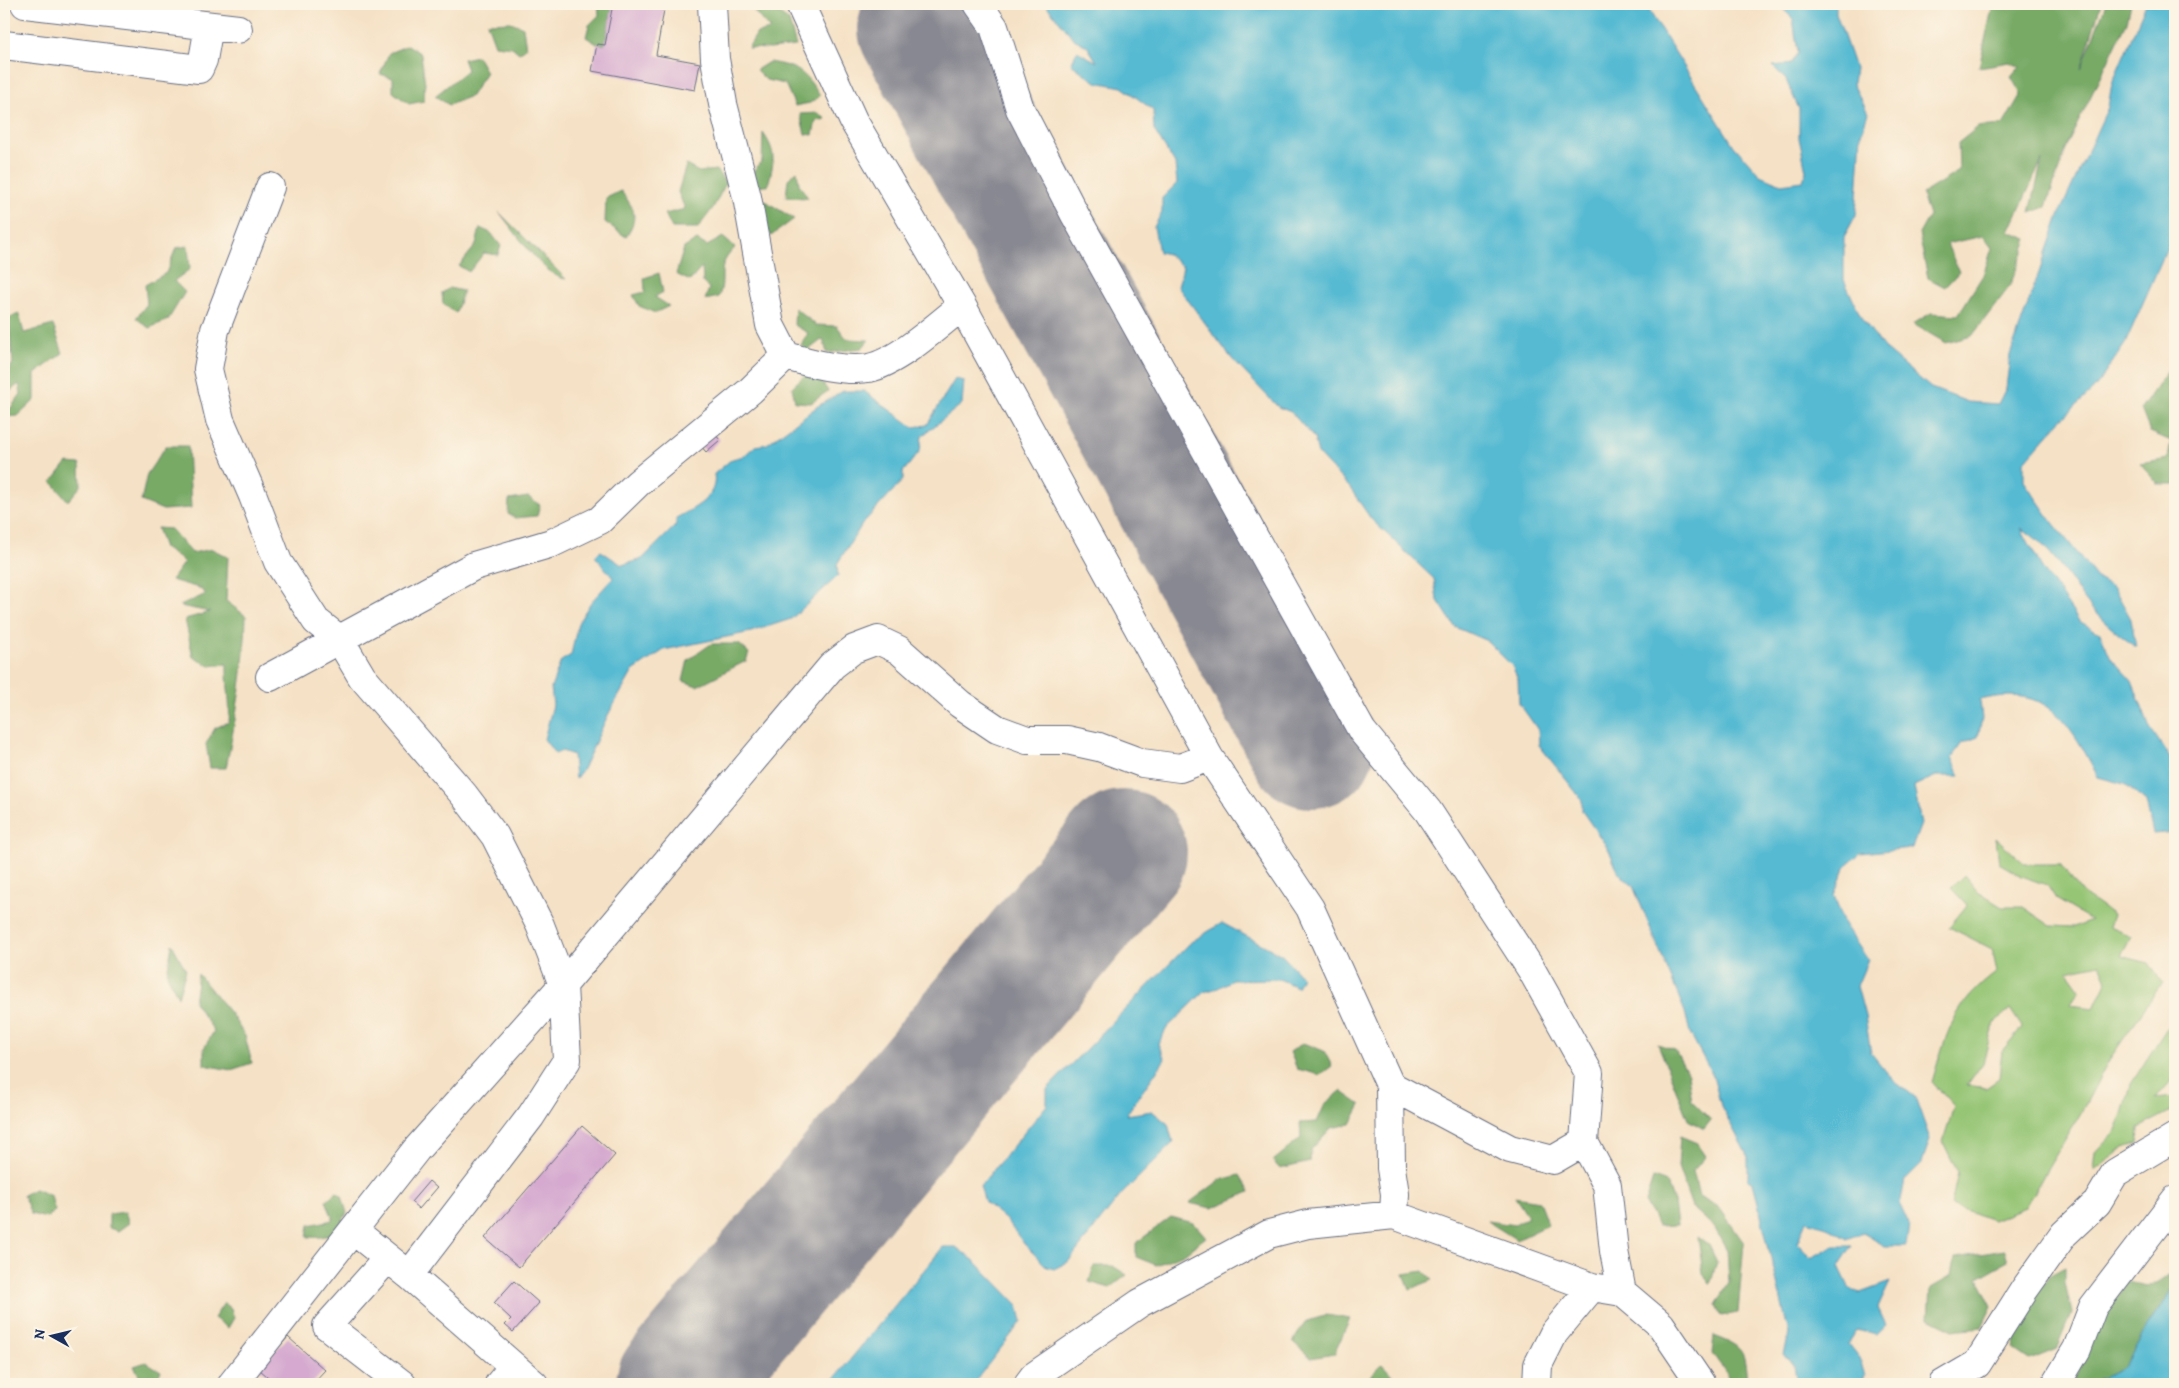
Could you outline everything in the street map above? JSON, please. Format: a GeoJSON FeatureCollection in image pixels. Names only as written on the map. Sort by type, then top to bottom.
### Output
{"type":"FeatureCollection","features":[{"type":"Feature","properties":{"kind":"lane"},"geometry":{"type":"LineString","coordinates":[[25,4],[99,8],[238,29]]}},
{"type":"Feature","properties":{"kind":"lane"},"geometry":{"type":"LineString","coordinates":[[712,4],[715,59],[723,104],[747,197],[770,325],[786,356],[822,367],[870,368],[906,351],[962,306]]}},
{"type":"Feature","properties":{"kind":"lane"},"geometry":{"type":"LineString","coordinates":[[800,4],[853,120],[962,306],[1209,758],[1310,908],[1390,1085],[1391,1168],[1395,1194],[1394,1215]]}},
{"type":"Feature","properties":{"kind":"lane"},"geometry":{"type":"LineString","coordinates":[[978,4],[994,27],[1020,109],[1075,215],[1362,731],[1428,811],[1532,969],[1589,1073],[1584,1142],[1607,1186],[1614,1251],[1622,1292]]}},
{"type":"Feature","properties":{"kind":"lane"},"geometry":{"type":"LineString","coordinates":[[4,45],[199,69],[203,60],[209,26]]}},
{"type":"Feature","properties":{"kind":"lane"},"geometry":{"type":"LineString","coordinates":[[270,187],[215,330],[208,369],[220,420],[253,496],[278,562],[316,621],[340,640],[362,677],[464,795],[495,836],[540,925],[563,984],[567,1060],[531,1116],[409,1275]]}},
{"type":"Feature","properties":{"kind":"lane"},"geometry":{"type":"LineString","coordinates":[[270,677],[474,566],[552,543],[600,520],[638,483],[750,391],[786,356]]}},
{"type":"Feature","properties":{"kind":"lane"},"geometry":{"type":"LineString","coordinates":[[235,1383],[416,1150],[563,984],[832,666],[854,649],[878,640],[899,650],[960,704],[997,730],[1028,740],[1067,740],[1091,745],[1142,763],[1180,768],[1209,758]]}},
{"type":"Feature","properties":{"kind":"lane"},"geometry":{"type":"LineString","coordinates":[[1390,1085],[1510,1148],[1553,1160],[1584,1142]]}},
{"type":"Feature","properties":{"kind":"lane"},"geometry":{"type":"LineString","coordinates":[[1943,1384],[1978,1364],[2035,1274],[2064,1234],[2097,1203],[2115,1172],[2175,1137]]}},
{"type":"Feature","properties":{"kind":"lane"},"geometry":{"type":"LineString","coordinates":[[2056,1384],[2077,1349],[2093,1307],[2175,1200]]}},
{"type":"Feature","properties":{"kind":"lane"},"geometry":{"type":"LineString","coordinates":[[1028,1384],[1034,1376],[1140,1303],[1269,1234],[1308,1224],[1394,1215],[1592,1287],[1622,1292],[1661,1325],[1699,1383]]}},
{"type":"Feature","properties":{"kind":"lane"},"geometry":{"type":"LineString","coordinates":[[353,1230],[409,1275],[506,1375],[534,1384]]}},
{"type":"Feature","properties":{"kind":"lane"},"geometry":{"type":"LineString","coordinates":[[388,1258],[328,1326],[402,1384]]}},
{"type":"Feature","properties":{"kind":"lane"},"geometry":{"type":"LineString","coordinates":[[1537,1384],[1538,1364],[1554,1334],[1592,1287]]}},
{"type":"Feature","properties":{"kind":"green space"},"geometry":{"type":"Polygon","coordinates":[[[598,4],[613,4],[605,45],[597,44],[586,37],[589,25],[599,15],[598,4]]]}},
{"type":"Feature","properties":{"kind":"green space"},"geometry":{"type":"Polygon","coordinates":[[[767,4],[789,21],[796,46],[770,49],[748,48],[757,33],[770,30],[754,11],[767,4]]]}},
{"type":"Feature","properties":{"kind":"green space"},"geometry":{"type":"Polygon","coordinates":[[[1993,4],[2101,4],[2081,69],[2106,4],[2131,4],[2127,22],[2069,141],[2046,207],[2030,213],[2042,160],[2009,232],[2028,239],[2010,286],[1972,336],[1946,343],[1913,324],[1931,313],[1958,315],[1983,275],[1992,248],[1983,236],[1947,244],[1959,272],[1945,287],[1928,278],[1919,234],[1929,216],[1922,194],[1959,171],[1958,143],[1978,127],[2003,125],[2021,94],[2011,77],[2020,67],[2010,62],[1979,67],[1993,4]]]}},
{"type":"Feature","properties":{"kind":"green space"},"geometry":{"type":"Polygon","coordinates":[[[511,22],[523,27],[526,48],[519,53],[512,47],[495,45],[487,23],[511,22]]]}},
{"type":"Feature","properties":{"kind":"green space"},"geometry":{"type":"Polygon","coordinates":[[[408,45],[421,54],[425,83],[424,101],[409,104],[393,92],[393,78],[380,74],[389,53],[408,45]]]}},
{"type":"Feature","properties":{"kind":"green space"},"geometry":{"type":"Polygon","coordinates":[[[477,56],[486,72],[471,96],[449,105],[435,96],[467,70],[463,59],[477,56]]]}},
{"type":"Feature","properties":{"kind":"green space"},"geometry":{"type":"Polygon","coordinates":[[[769,62],[794,68],[800,72],[810,81],[820,96],[810,103],[795,106],[785,84],[766,80],[756,70],[769,62]]]}},
{"type":"Feature","properties":{"kind":"green space"},"geometry":{"type":"Polygon","coordinates":[[[818,113],[826,119],[816,121],[813,135],[805,134],[800,114],[818,113]]]}},
{"type":"Feature","properties":{"kind":"green space"},"geometry":{"type":"Polygon","coordinates":[[[763,133],[771,147],[773,159],[768,186],[755,185],[752,173],[762,161],[763,133]]]}},
{"type":"Feature","properties":{"kind":"green space"},"geometry":{"type":"Polygon","coordinates":[[[686,165],[699,172],[716,170],[726,183],[713,208],[698,228],[672,228],[665,214],[685,209],[678,192],[686,165]]]}},
{"type":"Feature","properties":{"kind":"green space"},"geometry":{"type":"Polygon","coordinates":[[[797,171],[799,184],[808,198],[786,197],[788,179],[797,171]]]}},
{"type":"Feature","properties":{"kind":"green space"},"geometry":{"type":"Polygon","coordinates":[[[621,191],[630,203],[634,213],[633,224],[626,237],[605,222],[606,198],[621,191]]]}},
{"type":"Feature","properties":{"kind":"green space"},"geometry":{"type":"Polygon","coordinates":[[[764,200],[794,219],[771,236],[762,218],[764,200]]]}},
{"type":"Feature","properties":{"kind":"green space"},"geometry":{"type":"Polygon","coordinates":[[[499,212],[566,279],[557,276],[539,262],[499,212]]]}},
{"type":"Feature","properties":{"kind":"green space"},"geometry":{"type":"Polygon","coordinates":[[[480,228],[491,233],[501,246],[498,255],[484,253],[469,272],[459,266],[476,245],[480,228]]]}},
{"type":"Feature","properties":{"kind":"green space"},"geometry":{"type":"Polygon","coordinates":[[[723,237],[735,248],[723,266],[719,297],[705,300],[709,288],[703,283],[702,267],[690,281],[676,274],[684,248],[697,240],[707,246],[723,237]]]}},
{"type":"Feature","properties":{"kind":"green space"},"geometry":{"type":"Polygon","coordinates":[[[188,246],[190,269],[174,281],[185,292],[168,320],[149,328],[136,318],[147,304],[145,285],[166,273],[176,248],[188,246]]]}},
{"type":"Feature","properties":{"kind":"green space"},"geometry":{"type":"Polygon","coordinates":[[[659,273],[663,292],[655,297],[669,306],[655,313],[639,306],[633,295],[645,292],[644,278],[659,273]]]}},
{"type":"Feature","properties":{"kind":"green space"},"geometry":{"type":"Polygon","coordinates":[[[449,288],[463,291],[456,313],[443,304],[442,293],[449,288]]]}},
{"type":"Feature","properties":{"kind":"green space"},"geometry":{"type":"Polygon","coordinates":[[[795,308],[816,325],[837,326],[847,339],[869,340],[862,348],[827,353],[823,339],[807,351],[801,345],[808,333],[794,325],[795,308]]]}},
{"type":"Feature","properties":{"kind":"green space"},"geometry":{"type":"Polygon","coordinates":[[[19,314],[24,333],[53,325],[63,353],[35,374],[35,400],[18,416],[4,417],[21,394],[19,384],[4,396],[4,379],[13,363],[8,318],[19,314]]]}},
{"type":"Feature","properties":{"kind":"green space"},"geometry":{"type":"Polygon","coordinates":[[[2170,367],[2175,373],[2175,484],[2158,484],[2140,464],[2168,459],[2171,441],[2150,432],[2141,409],[2170,367]]]}},
{"type":"Feature","properties":{"kind":"green space"},"geometry":{"type":"Polygon","coordinates":[[[805,375],[818,376],[828,391],[811,403],[795,402],[792,387],[805,375]]]}},
{"type":"Feature","properties":{"kind":"green space"},"geometry":{"type":"Polygon","coordinates":[[[166,446],[188,446],[191,508],[163,510],[141,501],[147,474],[166,446]]]}},
{"type":"Feature","properties":{"kind":"green space"},"geometry":{"type":"Polygon","coordinates":[[[67,463],[80,464],[81,486],[68,501],[52,482],[67,463]]]}},
{"type":"Feature","properties":{"kind":"green space"},"geometry":{"type":"Polygon","coordinates":[[[528,497],[540,505],[537,516],[515,518],[508,514],[509,500],[528,497]]]}},
{"type":"Feature","properties":{"kind":"green space"},"geometry":{"type":"Polygon","coordinates":[[[157,528],[171,529],[192,553],[212,549],[228,557],[226,601],[246,616],[242,673],[226,768],[210,768],[206,744],[215,728],[229,722],[227,664],[210,666],[193,657],[185,619],[210,612],[180,606],[206,594],[199,588],[171,580],[184,562],[164,548],[157,528]]]}},
{"type":"Feature","properties":{"kind":"green space"},"geometry":{"type":"Polygon","coordinates":[[[711,644],[739,644],[749,653],[746,661],[697,686],[683,681],[688,660],[711,644]]]}},
{"type":"Feature","properties":{"kind":"green space"},"geometry":{"type":"Polygon","coordinates":[[[1996,838],[2025,864],[2060,864],[2082,893],[2113,915],[2109,927],[2131,936],[2121,956],[2149,963],[2162,983],[2109,1060],[2082,1111],[2025,1207],[1993,1220],[1951,1205],[1958,1173],[1943,1142],[1954,1106],[1932,1082],[1942,1048],[1961,1008],[1982,984],[1997,972],[1992,949],[1949,927],[1967,905],[1951,888],[1964,875],[1978,892],[2002,907],[2023,907],[2051,926],[2074,927],[2091,920],[2056,899],[2047,885],[2021,876],[1999,863],[1996,838]],[[2100,964],[2067,971],[2080,989],[2070,1005],[2094,1008],[2107,980],[2100,964]],[[2010,1009],[1994,1023],[1983,1063],[1967,1085],[1986,1088],[1999,1079],[2002,1051],[2022,1027],[2010,1009]]]}},
{"type":"Feature","properties":{"kind":"green space"},"geometry":{"type":"Polygon","coordinates":[[[172,944],[186,970],[178,997],[167,974],[172,944]]]}},
{"type":"Feature","properties":{"kind":"green space"},"geometry":{"type":"Polygon","coordinates":[[[198,974],[231,1014],[245,1036],[252,1063],[231,1070],[204,1065],[204,1048],[214,1031],[194,1002],[198,974]]]}},
{"type":"Feature","properties":{"kind":"green space"},"geometry":{"type":"Polygon","coordinates":[[[2175,1015],[2175,1077],[2155,1099],[2175,1097],[2175,1106],[2171,1111],[2139,1128],[2138,1143],[2124,1148],[2094,1170],[2096,1152],[2116,1131],[2131,1084],[2175,1015]]]}},
{"type":"Feature","properties":{"kind":"green space"},"geometry":{"type":"Polygon","coordinates":[[[1303,1043],[1324,1051],[1332,1066],[1320,1075],[1297,1069],[1290,1052],[1303,1043]]]}},
{"type":"Feature","properties":{"kind":"green space"},"geometry":{"type":"Polygon","coordinates":[[[1658,1044],[1675,1050],[1688,1074],[1692,1101],[1711,1120],[1704,1129],[1688,1120],[1658,1044]]]}},
{"type":"Feature","properties":{"kind":"green space"},"geometry":{"type":"Polygon","coordinates":[[[1341,1091],[1361,1105],[1351,1124],[1331,1128],[1311,1150],[1310,1162],[1280,1169],[1273,1161],[1301,1138],[1300,1123],[1317,1122],[1325,1104],[1341,1091]]]}},
{"type":"Feature","properties":{"kind":"green space"},"geometry":{"type":"Polygon","coordinates":[[[1680,1136],[1697,1143],[1706,1156],[1693,1171],[1699,1196],[1719,1207],[1744,1243],[1738,1313],[1721,1316],[1716,1305],[1729,1283],[1727,1250],[1714,1227],[1692,1207],[1678,1167],[1680,1136]]]}},
{"type":"Feature","properties":{"kind":"green space"},"geometry":{"type":"Polygon","coordinates":[[[1240,1175],[1250,1192],[1212,1208],[1189,1203],[1220,1180],[1240,1175]]]}},
{"type":"Feature","properties":{"kind":"green space"},"geometry":{"type":"Polygon","coordinates":[[[1653,1178],[1667,1183],[1674,1202],[1677,1225],[1658,1226],[1645,1202],[1653,1178]]]}},
{"type":"Feature","properties":{"kind":"green space"},"geometry":{"type":"Polygon","coordinates":[[[35,1189],[51,1196],[55,1211],[46,1218],[31,1214],[23,1195],[35,1189]]]}},
{"type":"Feature","properties":{"kind":"green space"},"geometry":{"type":"Polygon","coordinates":[[[337,1192],[342,1196],[347,1213],[336,1230],[327,1236],[307,1237],[309,1225],[333,1220],[326,1200],[337,1192]]]}},
{"type":"Feature","properties":{"kind":"green space"},"geometry":{"type":"Polygon","coordinates":[[[1515,1197],[1539,1201],[1548,1225],[1517,1240],[1487,1221],[1515,1225],[1528,1217],[1515,1197]]]}},
{"type":"Feature","properties":{"kind":"green space"},"geometry":{"type":"Polygon","coordinates":[[[125,1212],[129,1223],[118,1231],[109,1228],[109,1214],[125,1212]]]}},
{"type":"Feature","properties":{"kind":"green space"},"geometry":{"type":"Polygon","coordinates":[[[1171,1217],[1194,1223],[1206,1237],[1184,1254],[1156,1265],[1136,1257],[1136,1243],[1171,1217]]]}},
{"type":"Feature","properties":{"kind":"green space"},"geometry":{"type":"Polygon","coordinates":[[[1698,1237],[1709,1245],[1717,1262],[1710,1284],[1703,1274],[1698,1237]]]}},
{"type":"Feature","properties":{"kind":"green space"},"geometry":{"type":"Polygon","coordinates":[[[2005,1250],[2008,1261],[1978,1278],[1992,1306],[1982,1327],[1953,1330],[1929,1318],[1931,1288],[1952,1276],[1955,1258],[2005,1250]]]}},
{"type":"Feature","properties":{"kind":"green space"},"geometry":{"type":"Polygon","coordinates":[[[1094,1266],[1113,1266],[1127,1275],[1110,1288],[1089,1282],[1094,1266]]]}},
{"type":"Feature","properties":{"kind":"green space"},"geometry":{"type":"Polygon","coordinates":[[[2065,1267],[2065,1283],[2072,1313],[2057,1349],[2030,1360],[2014,1349],[2022,1314],[2050,1275],[2065,1267]]]}},
{"type":"Feature","properties":{"kind":"green space"},"geometry":{"type":"Polygon","coordinates":[[[1424,1271],[1433,1280],[1410,1289],[1404,1274],[1424,1271]]]}},
{"type":"Feature","properties":{"kind":"green space"},"geometry":{"type":"Polygon","coordinates":[[[2175,1273],[2175,1286],[2148,1325],[2124,1368],[2089,1384],[2073,1384],[2090,1335],[2127,1282],[2148,1286],[2175,1273]]]}},
{"type":"Feature","properties":{"kind":"green space"},"geometry":{"type":"Polygon","coordinates":[[[224,1303],[231,1308],[234,1318],[228,1328],[214,1318],[224,1303]]]}},
{"type":"Feature","properties":{"kind":"green space"},"geometry":{"type":"Polygon","coordinates":[[[1327,1315],[1350,1319],[1334,1354],[1311,1358],[1293,1342],[1305,1322],[1327,1315]]]}},
{"type":"Feature","properties":{"kind":"green space"},"geometry":{"type":"Polygon","coordinates":[[[1714,1336],[1732,1344],[1741,1352],[1744,1358],[1747,1384],[1734,1384],[1712,1353],[1714,1336]]]}},
{"type":"Feature","properties":{"kind":"green space"},"geometry":{"type":"Polygon","coordinates":[[[146,1362],[161,1371],[154,1384],[142,1381],[134,1366],[146,1362]]]}},
{"type":"Feature","properties":{"kind":"green space"},"geometry":{"type":"Polygon","coordinates":[[[1382,1364],[1392,1375],[1388,1384],[1369,1384],[1366,1380],[1382,1364]]]}},
{"type":"Feature","properties":{"kind":"water"},"geometry":{"type":"Polygon","coordinates":[[[1045,4],[1645,4],[1734,146],[1760,175],[1781,184],[1803,181],[1806,171],[1799,138],[1799,109],[1786,80],[1773,66],[1791,64],[1798,53],[1793,19],[1781,7],[1788,4],[1836,4],[1836,13],[1855,68],[1853,84],[1868,113],[1861,134],[1856,215],[1844,237],[1844,280],[1862,319],[1886,350],[1931,388],[1968,402],[1998,404],[2006,388],[2010,355],[2061,210],[2108,107],[2112,83],[2146,4],[2175,4],[2175,230],[2125,344],[2095,388],[2059,422],[2024,462],[2024,481],[2051,520],[2098,579],[2114,588],[2131,619],[2136,647],[2098,616],[2050,553],[2021,528],[2041,566],[2079,621],[2100,633],[2111,658],[2132,681],[2149,726],[2170,758],[2175,771],[2175,832],[2153,834],[2146,802],[2124,784],[2098,777],[2067,724],[2054,712],[2040,703],[2024,697],[2004,696],[1980,700],[1982,719],[1978,737],[1962,743],[1952,757],[1960,776],[1936,776],[1914,786],[1921,824],[1912,848],[1860,853],[1845,868],[1834,895],[1844,924],[1868,960],[1857,986],[1865,1016],[1871,1053],[1894,1081],[1915,1097],[1930,1139],[1922,1163],[1905,1180],[1900,1205],[1909,1225],[1906,1246],[1885,1246],[1863,1233],[1847,1239],[1827,1227],[1806,1221],[1797,1243],[1811,1258],[1833,1246],[1852,1246],[1839,1266],[1849,1287],[1860,1293],[1890,1282],[1878,1308],[1886,1325],[1876,1335],[1857,1330],[1848,1344],[1859,1358],[1865,1375],[1860,1384],[1797,1384],[1794,1366],[1784,1354],[1789,1334],[1753,1182],[1748,1180],[1748,1157],[1721,1106],[1713,1076],[1690,1033],[1685,1012],[1633,886],[1618,872],[1609,850],[1582,811],[1582,800],[1539,745],[1538,730],[1519,703],[1518,679],[1512,666],[1487,641],[1455,627],[1437,599],[1434,579],[1371,519],[1350,488],[1318,454],[1314,438],[1291,412],[1278,407],[1232,359],[1178,287],[1183,267],[1168,254],[1159,252],[1154,227],[1162,212],[1162,198],[1177,183],[1175,164],[1154,130],[1153,110],[1122,87],[1096,82],[1071,64],[1077,51],[1097,62],[1087,46],[1074,39],[1045,4]]]}},
{"type":"Feature","properties":{"kind":"water"},"geometry":{"type":"Polygon","coordinates":[[[955,379],[964,381],[962,404],[922,436],[920,451],[903,472],[903,480],[863,523],[837,564],[838,576],[791,619],[751,632],[664,650],[633,671],[608,715],[583,769],[575,779],[573,755],[562,751],[555,754],[544,739],[553,705],[551,688],[561,661],[571,655],[578,623],[591,602],[613,578],[595,556],[601,551],[622,565],[642,559],[676,525],[676,518],[697,506],[708,496],[712,490],[714,474],[732,459],[744,456],[755,446],[767,444],[818,406],[843,391],[864,391],[913,427],[927,425],[955,379]]]}},
{"type":"Feature","properties":{"kind":"water"},"geometry":{"type":"Polygon","coordinates":[[[1222,923],[1282,955],[1302,977],[1297,987],[1279,979],[1232,980],[1218,988],[1204,992],[1167,1028],[1158,1044],[1165,1059],[1126,1115],[1152,1111],[1168,1124],[1173,1143],[1120,1196],[1068,1262],[1054,1269],[1047,1267],[1025,1245],[1006,1220],[985,1202],[980,1186],[1047,1105],[1047,1089],[1191,942],[1222,923]]]}},
{"type":"Feature","properties":{"kind":"water"},"geometry":{"type":"Polygon","coordinates":[[[943,1247],[956,1247],[976,1262],[1018,1305],[1022,1321],[973,1384],[830,1384],[943,1247]]]}},
{"type":"Feature","properties":{"kind":"water"},"geometry":{"type":"Polygon","coordinates":[[[2175,1286],[2175,1384],[2089,1384],[2124,1368],[2148,1325],[2175,1286]]]}},
{"type":"Feature","properties":{"kind":"building"},"geometry":{"type":"Polygon","coordinates":[[[613,4],[665,4],[656,55],[700,63],[695,90],[592,71],[597,44],[605,45],[613,4]]]}},
{"type":"Feature","properties":{"kind":"building"},"geometry":{"type":"Polygon","coordinates":[[[715,434],[720,440],[706,452],[701,446],[715,434]]]}},
{"type":"Feature","properties":{"kind":"building"},"geometry":{"type":"Polygon","coordinates":[[[582,1126],[615,1155],[519,1267],[485,1238],[582,1126]]]}},
{"type":"Feature","properties":{"kind":"building"},"geometry":{"type":"Polygon","coordinates":[[[429,1181],[437,1188],[419,1209],[411,1202],[429,1181]]]}},
{"type":"Feature","properties":{"kind":"building"},"geometry":{"type":"Polygon","coordinates":[[[514,1281],[539,1303],[513,1332],[505,1325],[511,1319],[494,1303],[514,1281]]]}},
{"type":"Feature","properties":{"kind":"building"},"geometry":{"type":"Polygon","coordinates":[[[288,1337],[325,1370],[312,1384],[276,1384],[259,1369],[288,1337]]]}},
{"type":"Feature","properties":{"kind":"taxiway"},"geometry":{"type":"LineString","coordinates":[[907,4],[921,28]]}},
{"type":"Feature","properties":{"kind":"runway"},"geometry":{"type":"LineString","coordinates":[[921,28],[1312,745]]}},
{"type":"Feature","properties":{"kind":"runway"},"geometry":{"type":"LineString","coordinates":[[679,1384],[1124,853]]}}]}
